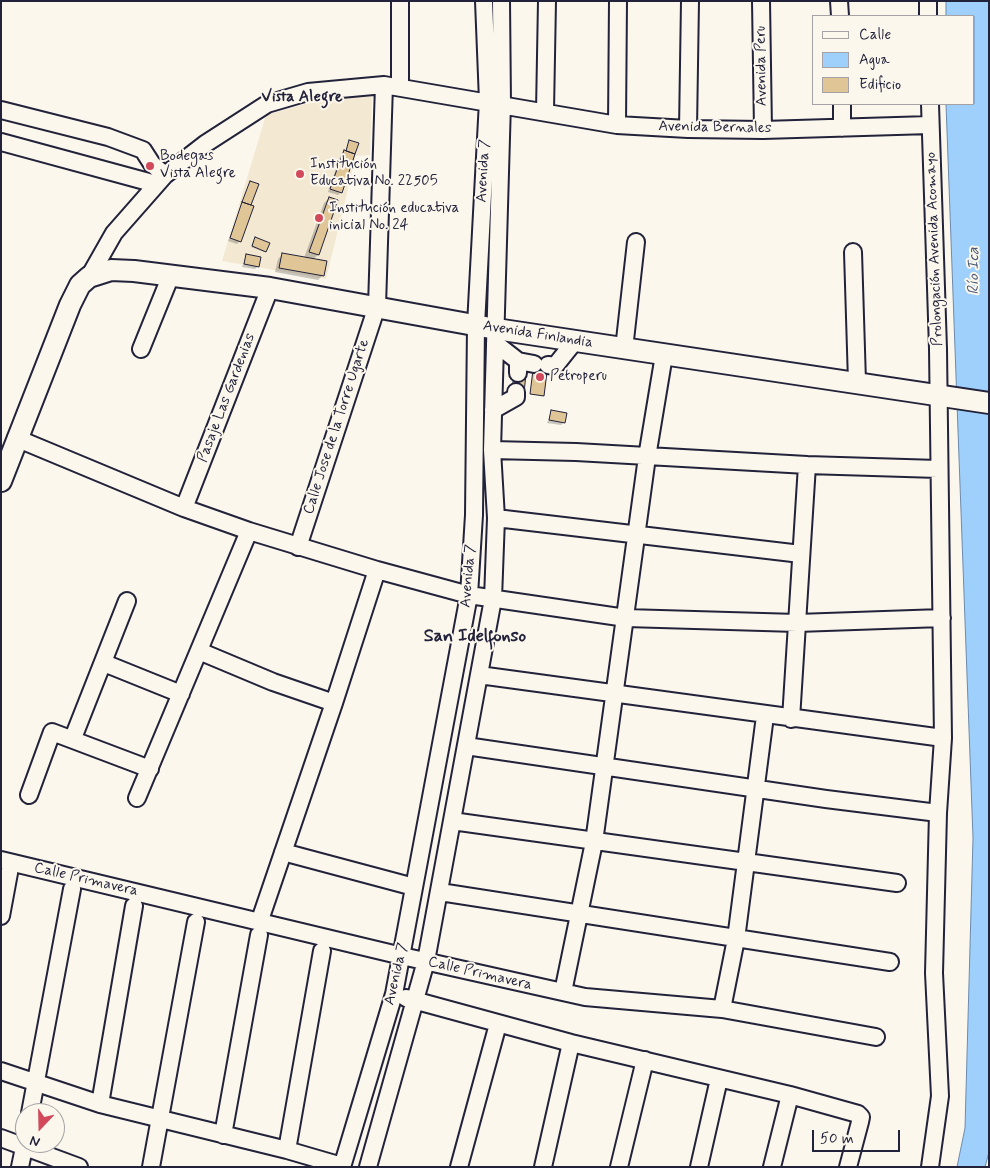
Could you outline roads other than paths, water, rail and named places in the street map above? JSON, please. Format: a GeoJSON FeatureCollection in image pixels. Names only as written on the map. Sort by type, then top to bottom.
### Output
{"type":"FeatureCollection","features":[{"type":"Feature","properties":{"kind":"main road","name":"Avenida Finlandia"},"geometry":{"type":"LineString","coordinates":[[89,277],[111,270],[171,275],[270,288],[476,325],[496,336],[575,341],[989,403]]}},
{"type":"Feature","properties":{"kind":"main road"},"geometry":{"type":"LineString","coordinates":[[1,481],[16,438],[70,305],[80,285],[89,277]]}},
{"type":"Feature","properties":{"kind":"street","name":"Calle Jose de la Torre Ugarte"},"geometry":{"type":"LineString","coordinates":[[298,547],[377,306],[392,86],[400,1]]}},
{"type":"Feature","properties":{"kind":"street","name":"Avenida 7"},"geometry":{"type":"LineString","coordinates":[[368,1167],[426,961],[493,599],[496,518],[492,450],[496,336],[495,102],[484,1]]}},
{"type":"Feature","properties":{"kind":"street","name":"Avenida 7"},"geometry":{"type":"LineString","coordinates":[[342,1166],[394,994],[469,595],[474,515],[476,325],[495,102],[501,1]]}},
{"type":"Feature","properties":{"kind":"street"},"geometry":{"type":"LineString","coordinates":[[546,111],[547,1]]}},
{"type":"Feature","properties":{"kind":"street"},"geometry":{"type":"LineString","coordinates":[[617,125],[618,1]]}},
{"type":"Feature","properties":{"kind":"street"},"geometry":{"type":"LineString","coordinates":[[688,129],[690,1]]}},
{"type":"Feature","properties":{"kind":"street","name":"Avenida Peru"},"geometry":{"type":"LineString","coordinates":[[761,1],[763,130]]}},
{"type":"Feature","properties":{"kind":"street"},"geometry":{"type":"LineString","coordinates":[[840,1],[840,15]]}},
{"type":"Feature","properties":{"kind":"street"},"geometry":{"type":"LineString","coordinates":[[928,1],[928,15]]}},
{"type":"Feature","properties":{"kind":"street","name":"Avenida Bernales"},"geometry":{"type":"LineString","coordinates":[[89,277],[114,233],[161,180],[205,144],[267,104],[308,92],[355,86],[392,86],[495,102],[617,125],[688,129],[763,130],[930,125]]}},
{"type":"Feature","properties":{"kind":"street"},"geometry":{"type":"LineString","coordinates":[[842,105],[842,128]]}},
{"type":"Feature","properties":{"kind":"street","name":"Prolongación Avenida Acomayo"},"geometry":{"type":"LineString","coordinates":[[930,105],[944,395],[938,468],[943,738],[938,813],[934,973],[940,1096],[930,1167]]}},
{"type":"Feature","properties":{"kind":"street"},"geometry":{"type":"LineString","coordinates":[[1,110],[132,145],[143,150],[161,180]]}},
{"type":"Feature","properties":{"kind":"street"},"geometry":{"type":"LineString","coordinates":[[1,142],[161,180]]}},
{"type":"Feature","properties":{"kind":"street"},"geometry":{"type":"LineString","coordinates":[[624,349],[636,242]]}},
{"type":"Feature","properties":{"kind":"street"},"geometry":{"type":"LineString","coordinates":[[853,252],[857,382]]}},
{"type":"Feature","properties":{"kind":"street"},"geometry":{"type":"LineString","coordinates":[[141,349],[171,275]]}},
{"type":"Feature","properties":{"kind":"street","name":"Pasaje Las Gardenias"},"geometry":{"type":"LineString","coordinates":[[184,508],[270,288]]}},
{"type":"Feature","properties":{"kind":"street"},"geometry":{"type":"LineString","coordinates":[[496,336],[518,367],[541,364],[555,366],[575,341]]}},
{"type":"Feature","properties":{"kind":"street"},"geometry":{"type":"LineString","coordinates":[[563,992],[581,913],[594,842],[647,456],[664,355]]}},
{"type":"Feature","properties":{"kind":"street"},"geometry":{"type":"LineString","coordinates":[[493,410],[516,397],[516,392]]}},
{"type":"Feature","properties":{"kind":"street"},"geometry":{"type":"LineString","coordinates":[[16,438],[184,508],[249,531],[377,570],[469,595],[626,618],[797,623],[942,618]]}},
{"type":"Feature","properties":{"kind":"street"},"geometry":{"type":"LineString","coordinates":[[492,450],[807,465],[938,468]]}},
{"type":"Feature","properties":{"kind":"street"},"geometry":{"type":"LineString","coordinates":[[791,719],[807,465]]}},
{"type":"Feature","properties":{"kind":"street"},"geometry":{"type":"LineString","coordinates":[[496,518],[801,554]]}},
{"type":"Feature","properties":{"kind":"street"},"geometry":{"type":"LineString","coordinates":[[137,798],[249,531]]}},
{"type":"Feature","properties":{"kind":"street"},"geometry":{"type":"LineString","coordinates":[[223,1135],[259,928],[377,570]]}},
{"type":"Feature","properties":{"kind":"street"},"geometry":{"type":"LineString","coordinates":[[73,738],[127,601]]}},
{"type":"Feature","properties":{"kind":"street"},"geometry":{"type":"LineString","coordinates":[[199,651],[273,682],[334,703]]}},
{"type":"Feature","properties":{"kind":"street"},"geometry":{"type":"LineString","coordinates":[[104,663],[181,694]]}},
{"type":"Feature","properties":{"kind":"street"},"geometry":{"type":"LineString","coordinates":[[479,675],[765,716],[943,738]]}},
{"type":"Feature","properties":{"kind":"street"},"geometry":{"type":"LineString","coordinates":[[722,1009],[736,939],[765,716]]}},
{"type":"Feature","properties":{"kind":"street"},"geometry":{"type":"LineString","coordinates":[[29,795],[50,734],[54,732],[150,769]]}},
{"type":"Feature","properties":{"kind":"street"},"geometry":{"type":"LineString","coordinates":[[466,746],[938,813]]}},
{"type":"Feature","properties":{"kind":"street"},"geometry":{"type":"LineString","coordinates":[[452,821],[897,883]]}},
{"type":"Feature","properties":{"kind":"street"},"geometry":{"type":"LineString","coordinates":[[283,852],[414,887]]}},
{"type":"Feature","properties":{"kind":"street"},"geometry":{"type":"LineString","coordinates":[[1,916],[5,866]]}},
{"type":"Feature","properties":{"kind":"street","name":"Calle Primavera"},"geometry":{"type":"LineString","coordinates":[[5,866],[259,928],[426,961],[563,992],[631,1003],[722,1009],[876,1037]]}},
{"type":"Feature","properties":{"kind":"street"},"geometry":{"type":"LineString","coordinates":[[32,1103],[72,888]]}},
{"type":"Feature","properties":{"kind":"street"},"geometry":{"type":"LineString","coordinates":[[440,892],[890,962]]}},
{"type":"Feature","properties":{"kind":"street"},"geometry":{"type":"LineString","coordinates":[[100,1104],[134,906]]}},
{"type":"Feature","properties":{"kind":"street"},"geometry":{"type":"LineString","coordinates":[[151,1167],[196,922]]}},
{"type":"Feature","properties":{"kind":"street"},"geometry":{"type":"LineString","coordinates":[[287,1150],[322,951]]}},
{"type":"Feature","properties":{"kind":"street"},"geometry":{"type":"LineString","coordinates":[[394,994],[571,1043],[790,1095],[858,1114],[861,1117],[848,1167]]}},
{"type":"Feature","properties":{"kind":"street"},"geometry":{"type":"LineString","coordinates":[[459,1167],[498,1024]]}},
{"type":"Feature","properties":{"kind":"street"},"geometry":{"type":"LineString","coordinates":[[543,1167],[571,1043]]}},
{"type":"Feature","properties":{"kind":"street"},"geometry":{"type":"LineString","coordinates":[[620,1167],[646,1060]]}},
{"type":"Feature","properties":{"kind":"street"},"geometry":{"type":"LineString","coordinates":[[1,1070],[35,1084],[100,1104],[287,1150],[342,1166]]}},
{"type":"Feature","properties":{"kind":"street"},"geometry":{"type":"LineString","coordinates":[[699,1167],[719,1079]]}},
{"type":"Feature","properties":{"kind":"street"},"geometry":{"type":"LineString","coordinates":[[772,1167],[790,1095]]}},
{"type":"Feature","properties":{"kind":"street"},"geometry":{"type":"LineString","coordinates":[[1,1138],[15,1142]]}},
{"type":"Feature","properties":{"kind":"street"},"geometry":{"type":"LineString","coordinates":[[20,1167],[23,1153]]}},
{"type":"Feature","properties":{"kind":"street"},"geometry":{"type":"LineString","coordinates":[[44,1153],[78,1167]]}},
{"type":"Feature","properties":{"kind":"water","name":"Río Ica"},"geometry":{"type":"Polygon","coordinates":[[[946,1],[989,1],[989,1152],[985,1167],[957,1167],[965,1128],[973,838],[946,105],[975,105],[975,15],[946,15],[946,1]]]}},
{"type":"Feature","properties":{"kind":"place","name":"Bodegas Vista Alegre"},"geometry":{"type":"Point","coordinates":[150,166]}},
{"type":"Feature","properties":{"kind":"place","name":"Institución Educativa No. 22505"},"geometry":{"type":"Point","coordinates":[300,174]}},
{"type":"Feature","properties":{"kind":"place","name":"Institución educativa inicial No. 24"},"geometry":{"type":"Point","coordinates":[319,218]}},
{"type":"Feature","properties":{"kind":"place","name":"Petroperu"},"geometry":{"type":"Point","coordinates":[540,377]}},
{"type":"Feature","properties":{"kind":"district","name":"Vista Alegre"},"geometry":{"type":"Point","coordinates":[302,98]}},
{"type":"Feature","properties":{"kind":"district","name":"San Idelfonso"},"geometry":{"type":"Point","coordinates":[475,637]}}]}
